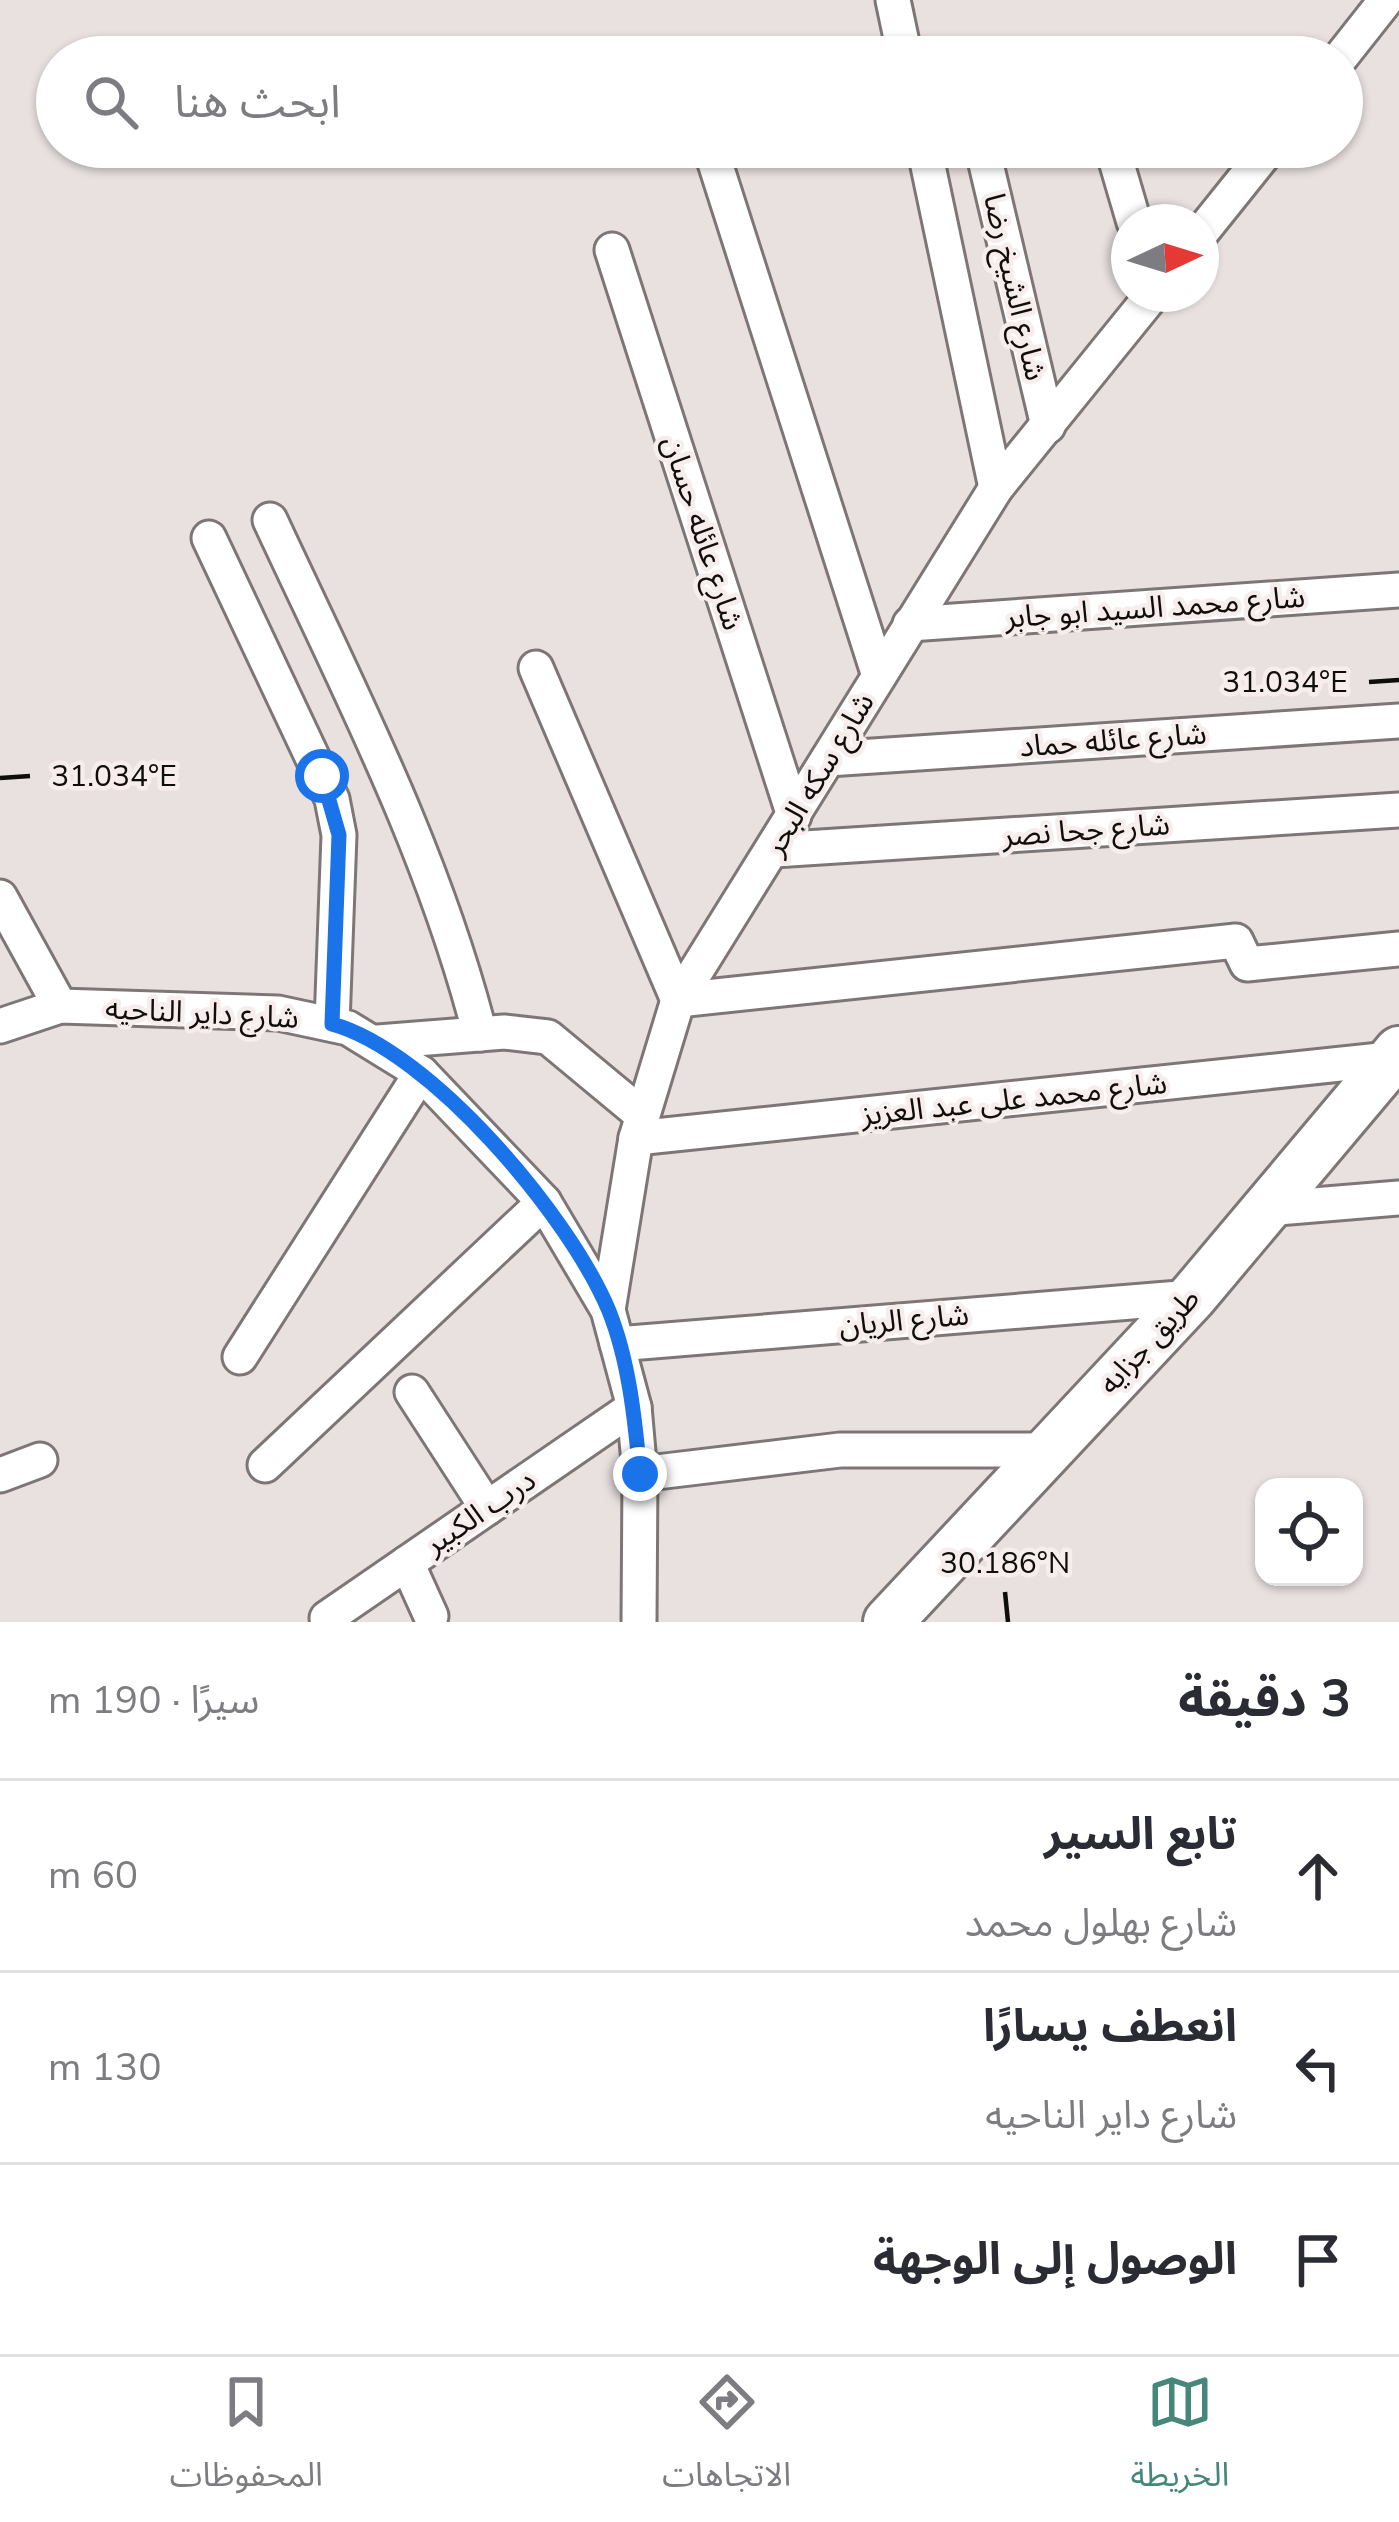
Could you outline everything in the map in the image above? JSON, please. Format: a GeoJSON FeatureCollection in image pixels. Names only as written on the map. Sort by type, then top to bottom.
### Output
{"type":"FeatureCollection","features":[{"type":"Feature","properties":{"kind":"street"},"geometry":{"type":"LineString","coordinates":[[893,0],[901,36]]}},
{"type":"Feature","properties":{"kind":"street"},"geometry":{"type":"LineString","coordinates":[[1376,13],[1399,17]]}},
{"type":"Feature","properties":{"kind":"street"},"geometry":{"type":"LineString","coordinates":[[717,168],[879,676]]}},
{"type":"Feature","properties":{"kind":"street"},"geometry":{"type":"LineString","coordinates":[[928,168],[996,488]]}},
{"type":"Feature","properties":{"kind":"street","name":"شارع الشيخ رضا"},"geometry":{"type":"LineString","coordinates":[[987,168],[1048,426]]}},
{"type":"Feature","properties":{"kind":"street"},"geometry":{"type":"LineString","coordinates":[[1118,168],[1129,204]]}},
{"type":"Feature","properties":{"kind":"street"},"geometry":{"type":"LineString","coordinates":[[1219,211],[1253,168]]}},
{"type":"Feature","properties":{"kind":"street","name":"شارع عائله حسان"},"geometry":{"type":"LineString","coordinates":[[612,250],[794,816]]}},
{"type":"Feature","properties":{"kind":"street","name":"شارع سكه البحر"},"geometry":{"type":"LineString","coordinates":[[608,1310],[639,1127],[679,1000],[996,488],[1139,312]]}},
{"type":"Feature","properties":{"kind":"street"},"geometry":{"type":"LineString","coordinates":[[270,520],[429,865],[453,929],[479,1034]]}},
{"type":"Feature","properties":{"kind":"street"},"geometry":{"type":"LineString","coordinates":[[209,538],[332,799],[339,835],[332,1024]]}},
{"type":"Feature","properties":{"kind":"street","name":"شارع محمد السيد ابو جابر"},"geometry":{"type":"LineString","coordinates":[[910,623],[1399,590]]}},
{"type":"Feature","properties":{"kind":"street"},"geometry":{"type":"LineString","coordinates":[[536,668],[679,1000],[1236,940],[1247,964],[1399,949]]}},
{"type":"Feature","properties":{"kind":"street","name":"شارع عائله حماد"},"geometry":{"type":"LineString","coordinates":[[827,759],[1399,721]]}},
{"type":"Feature","properties":{"kind":"street","name":"شارع جحا نصر"},"geometry":{"type":"LineString","coordinates":[[774,850],[1399,810]]}},
{"type":"Feature","properties":{"kind":"street"},"geometry":{"type":"LineString","coordinates":[[0,897],[13,948],[60,1006]]}},
{"type":"Feature","properties":{"kind":"street","name":"شارع داير الناحيه"},"geometry":{"type":"LineString","coordinates":[[0,1026],[60,1006],[278,1013],[332,1024],[379,1042],[422,1073],[544,1202],[608,1310],[634,1406],[640,1474],[639,1622]]}},
{"type":"Feature","properties":{"kind":"street"},"geometry":{"type":"LineString","coordinates":[[379,1042],[479,1034],[548,1037],[639,1127]]}},
{"type":"Feature","properties":{"kind":"street","name":"شارع محمد على عبد العزيز"},"geometry":{"type":"LineString","coordinates":[[639,1127],[1397,1056]]}},
{"type":"Feature","properties":{"kind":"street","name":"طريق جزايه"},"geometry":{"type":"LineString","coordinates":[[888,1622],[1192,1297],[1397,1056]]}},
{"type":"Feature","properties":{"kind":"street"},"geometry":{"type":"LineString","coordinates":[[240,1358],[422,1073]]}},
{"type":"Feature","properties":{"kind":"street"},"geometry":{"type":"LineString","coordinates":[[1266,1209],[1399,1198]]}},
{"type":"Feature","properties":{"kind":"street"},"geometry":{"type":"LineString","coordinates":[[265,1465],[544,1202]]}},
{"type":"Feature","properties":{"kind":"street","name":"شارع الريان"},"geometry":{"type":"LineString","coordinates":[[617,1344],[1192,1297]]}},
{"type":"Feature","properties":{"kind":"street"},"geometry":{"type":"LineString","coordinates":[[412,1392],[487,1508]]}},
{"type":"Feature","properties":{"kind":"street","name":"درب الكبير"},"geometry":{"type":"LineString","coordinates":[[327,1618],[634,1406]]}},
{"type":"Feature","properties":{"kind":"street"},"geometry":{"type":"LineString","coordinates":[[640,1474],[840,1450],[1048,1450]]}},
{"type":"Feature","properties":{"kind":"street"},"geometry":{"type":"LineString","coordinates":[[0,1475],[40,1460]]}},
{"type":"Feature","properties":{"kind":"street"},"geometry":{"type":"LineString","coordinates":[[407,1563],[431,1616]]}},
{"type":"Feature","properties":{"kind":"route"},"geometry":{"type":"LineString","coordinates":[[322,776],[339,835],[332,1024],[379,1042],[422,1073],[544,1202],[608,1310],[634,1406],[640,1474]]}}]}
